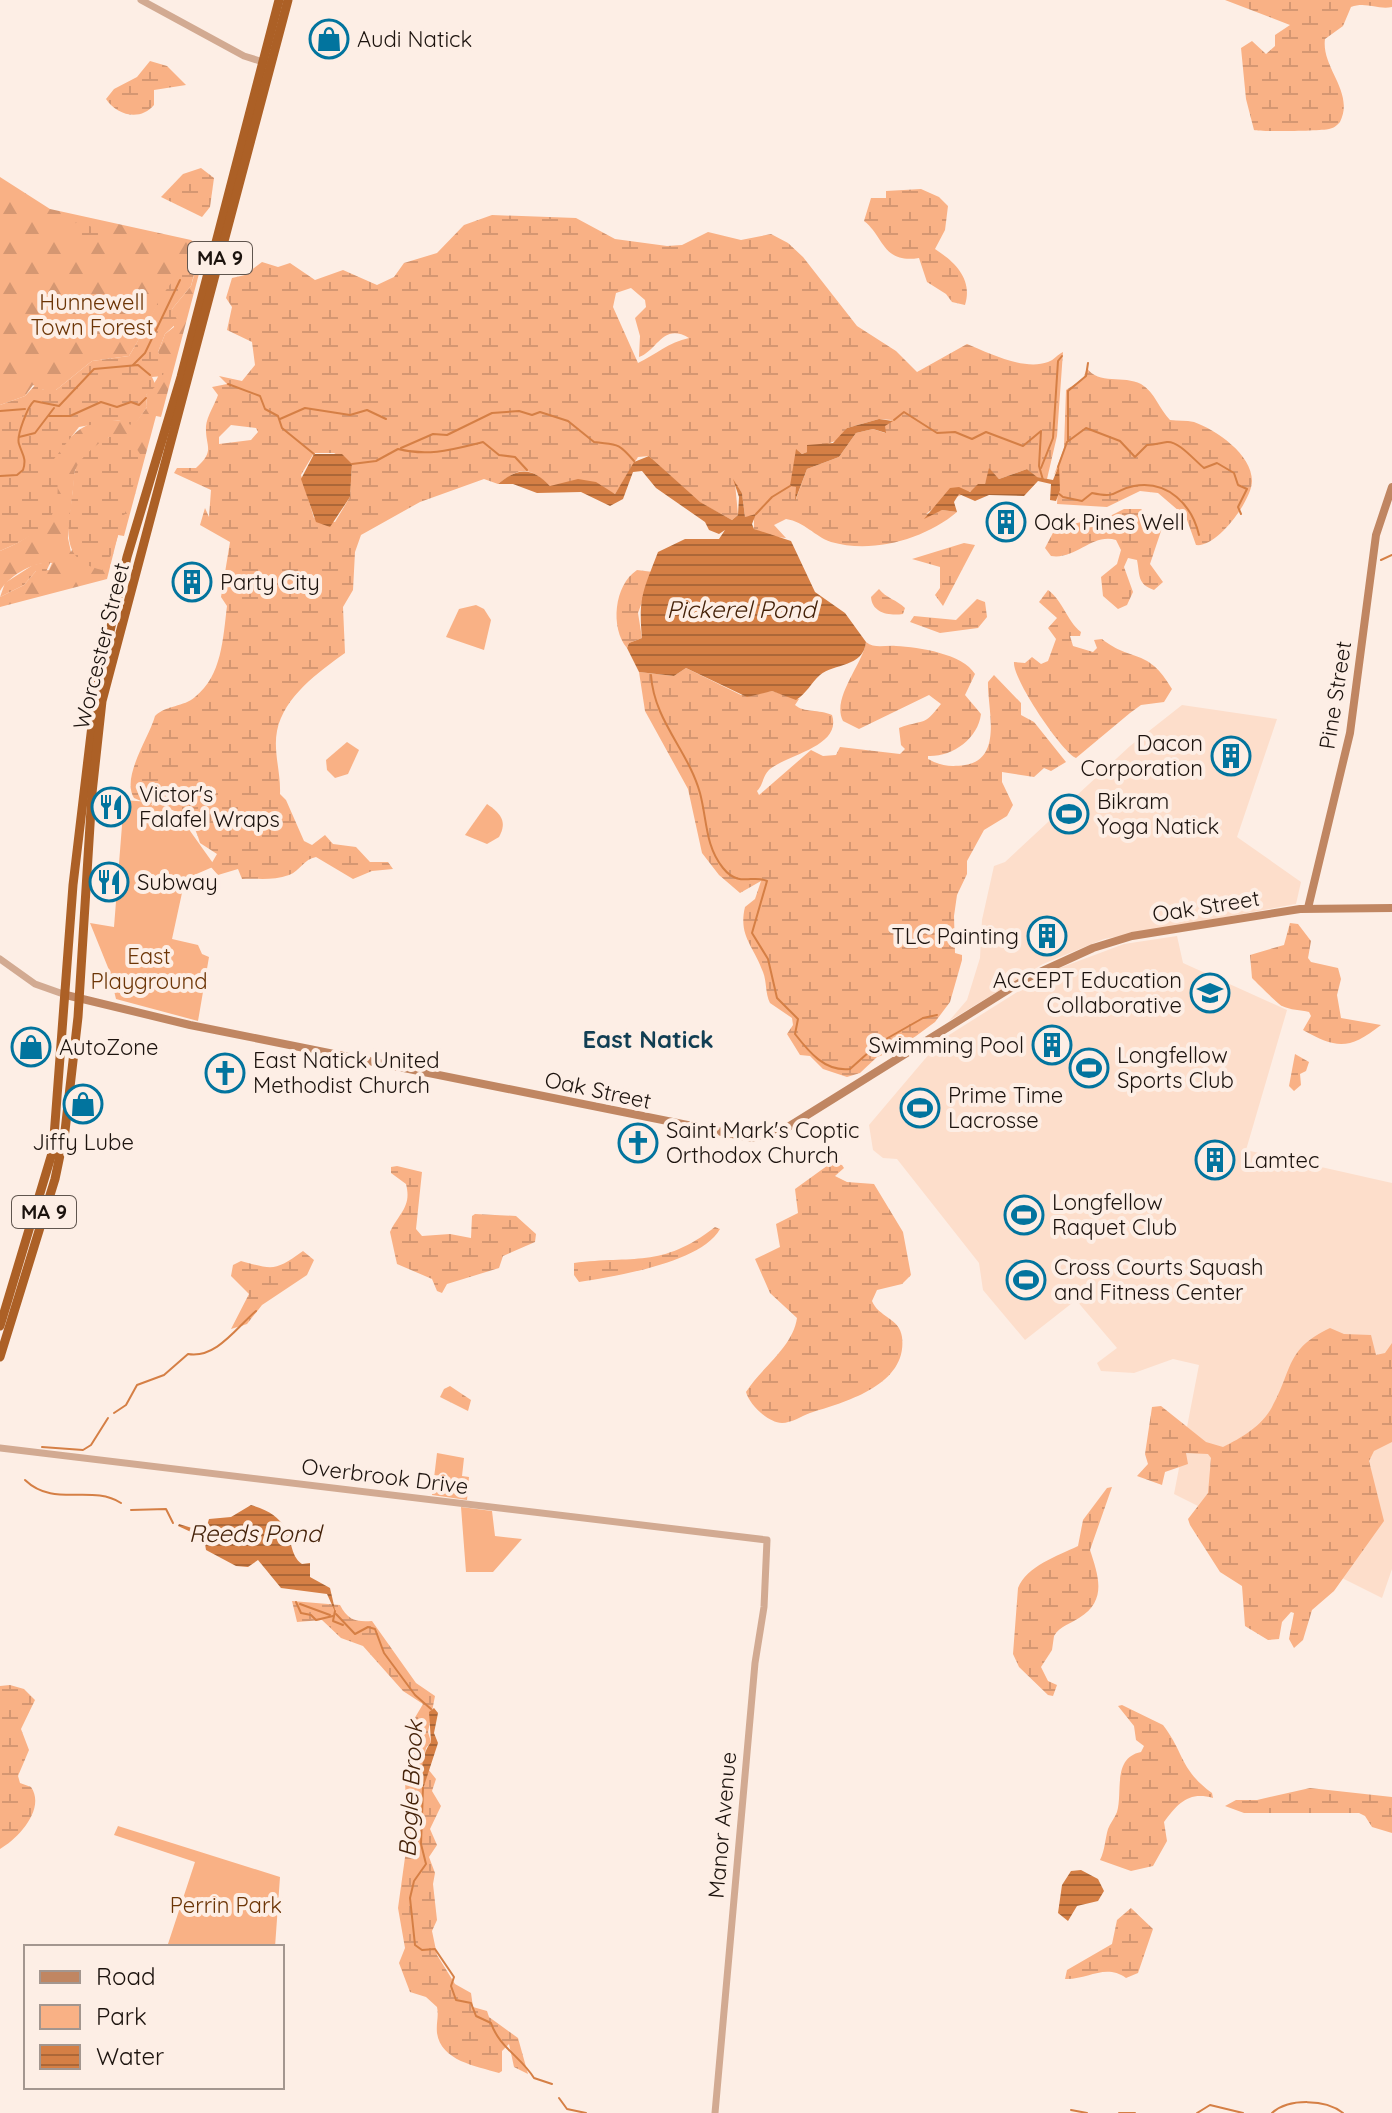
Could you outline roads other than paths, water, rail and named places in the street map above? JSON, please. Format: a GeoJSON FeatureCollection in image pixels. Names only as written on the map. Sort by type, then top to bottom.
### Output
{"type":"FeatureCollection","features":[{"type":"Feature","properties":{"kind":"highway","name":"Worcester Street"},"geometry":{"type":"LineString","coordinates":[[0,1326],[53,1150],[90,725],[113,620],[279,0]]}},
{"type":"Feature","properties":{"kind":"highway","name":"Worcester Street"},"geometry":{"type":"LineString","coordinates":[[0,1357],[59,1160],[79,999],[98,730],[288,0]]}},
{"type":"Feature","properties":{"kind":"highway"},"geometry":{"type":"LineString","coordinates":[[113,620],[124,623]]}},
{"type":"Feature","properties":{"kind":"main road","name":"Pine Street"},"geometry":{"type":"LineString","coordinates":[[1308,908],[1350,733],[1376,535],[1392,487]]}},
{"type":"Feature","properties":{"kind":"main road","name":"Oak Street"},"geometry":{"type":"LineString","coordinates":[[66,995],[190,1025],[737,1137],[759,1138],[788,1127],[1027,978],[1070,957],[1132,936],[1308,908],[1392,908]]}},
{"type":"Feature","properties":{"kind":"street"},"geometry":{"type":"LineString","coordinates":[[141,0],[244,56],[263,62]]}},
{"type":"Feature","properties":{"kind":"street","name":"Oak Street"},"geometry":{"type":"LineString","coordinates":[[0,959],[35,984],[66,995]]}},
{"type":"Feature","properties":{"kind":"street","name":"Overbrook Drive"},"geometry":{"type":"LineString","coordinates":[[0,1448],[767,1540]]}},
{"type":"Feature","properties":{"kind":"street","name":"Manor Avenue"},"geometry":{"type":"LineString","coordinates":[[715,2113],[755,1663],[764,1607],[767,1540]]}},
{"type":"Feature","properties":{"kind":"water"},"geometry":{"type":"Polygon","coordinates":[[[879,419],[893,421],[885,426],[886,433],[873,429],[856,433],[839,457],[807,469],[795,501],[796,487],[790,486],[796,449],[802,454],[807,452],[807,445],[833,443],[847,428],[879,419]]]}},
{"type":"Feature","properties":{"kind":"water"},"geometry":{"type":"Polygon","coordinates":[[[314,454],[342,454],[352,464],[350,497],[330,527],[316,522],[301,479],[314,454]]]}},
{"type":"Feature","properties":{"kind":"water","name":"Pickerel Pond"},"geometry":{"type":"Polygon","coordinates":[[[649,456],[700,502],[732,520],[738,515],[739,497],[733,479],[742,493],[745,517],[756,514],[752,524],[754,529],[791,541],[815,592],[845,613],[866,642],[860,656],[820,675],[796,700],[772,691],[747,697],[686,668],[674,676],[639,672],[627,648],[629,643],[642,638],[643,594],[658,552],[685,539],[719,539],[725,530],[719,534],[709,530],[705,522],[656,488],[642,471],[633,472],[623,499],[610,506],[581,492],[537,493],[513,484],[498,484],[513,474],[526,472],[538,476],[550,486],[578,479],[596,482],[615,494],[634,462],[649,456]]]}},
{"type":"Feature","properties":{"kind":"water"},"geometry":{"type":"Polygon","coordinates":[[[1059,465],[1060,490],[1056,501],[1050,500],[1051,484],[1038,481],[1024,496],[989,495],[975,501],[959,494],[954,502],[957,512],[942,510],[924,519],[950,488],[959,487],[970,492],[978,484],[985,484],[989,468],[999,479],[1027,469],[1037,477],[1053,480],[1059,465]]]}},
{"type":"Feature","properties":{"kind":"water","name":"Reeds Pond"},"geometry":{"type":"Polygon","coordinates":[[[251,1505],[267,1511],[284,1526],[296,1558],[302,1564],[310,1563],[310,1577],[330,1588],[336,1614],[327,1594],[281,1588],[258,1560],[248,1567],[236,1566],[206,1550],[204,1538],[178,1526],[205,1532],[209,1519],[231,1517],[251,1505]]]}},
{"type":"Feature","properties":{"kind":"water"},"geometry":{"type":"Polygon","coordinates":[[[434,1708],[438,1713],[434,1733],[438,1743],[423,1789],[422,1764],[431,1742],[429,1712],[434,1708]]]}},
{"type":"Feature","properties":{"kind":"water"},"geometry":{"type":"Polygon","coordinates":[[[1081,1870],[1098,1879],[1104,1891],[1098,1901],[1077,1906],[1068,1921],[1058,1913],[1062,1885],[1071,1871],[1081,1870]]]}},
{"type":"Feature","properties":{"kind":"waterway"},"geometry":{"type":"LineString","coordinates":[[133,365],[145,353],[180,280]]}},
{"type":"Feature","properties":{"kind":"waterway"},"geometry":{"type":"LineString","coordinates":[[1041,468],[1053,438],[1058,361],[1062,356]]}},
{"type":"Feature","properties":{"kind":"waterway"},"geometry":{"type":"LineString","coordinates":[[1068,440],[1068,391],[1086,376],[1088,363]]}},
{"type":"Feature","properties":{"kind":"waterway"},"geometry":{"type":"LineString","coordinates":[[0,476],[17,475],[23,470],[19,435],[34,401],[59,406],[94,369],[138,365],[150,375]]}},
{"type":"Feature","properties":{"kind":"waterway"},"geometry":{"type":"LineString","coordinates":[[228,384],[260,396],[265,409],[278,416],[282,428],[314,454]]}},
{"type":"Feature","properties":{"kind":"waterway"},"geometry":{"type":"LineString","coordinates":[[49,416],[70,416],[101,402],[117,407],[131,402],[139,405],[146,398]]}},
{"type":"Feature","properties":{"kind":"waterway"},"geometry":{"type":"LineString","coordinates":[[19,437],[35,433],[54,408]]}},
{"type":"Feature","properties":{"kind":"waterway"},"geometry":{"type":"LineString","coordinates":[[280,419],[305,408],[350,415],[367,410],[386,419]]}},
{"type":"Feature","properties":{"kind":"waterway"},"geometry":{"type":"LineString","coordinates":[[0,411],[25,409]]}},
{"type":"Feature","properties":{"kind":"waterway"},"geometry":{"type":"LineString","coordinates":[[401,448],[433,434],[447,435],[492,413],[519,411],[532,415],[540,412],[568,421],[594,442],[620,447],[634,461]]}},
{"type":"Feature","properties":{"kind":"waterway"},"geometry":{"type":"LineString","coordinates":[[894,420],[904,412],[937,433],[955,432],[972,439],[986,432],[1023,446],[1041,431],[1039,466],[1043,480]]}},
{"type":"Feature","properties":{"kind":"waterway"},"geometry":{"type":"LineString","coordinates":[[1058,467],[1067,442],[1086,428],[1120,441],[1135,457],[1147,445],[1172,443],[1204,468],[1217,463],[1234,473],[1238,485],[1247,489],[1238,507],[1241,514]]}},
{"type":"Feature","properties":{"kind":"waterway"},"geometry":{"type":"LineString","coordinates":[[352,464],[376,461],[398,449],[431,452],[483,442],[499,455],[515,457],[527,470]]}},
{"type":"Feature","properties":{"kind":"waterway"},"geometry":{"type":"LineString","coordinates":[[756,514],[772,497],[790,486]]}},
{"type":"Feature","properties":{"kind":"waterway"},"geometry":{"type":"LineString","coordinates":[[1058,493],[1082,501],[1092,493],[1107,495],[1134,486],[1158,487],[1177,497],[1184,505],[1199,535]]}},
{"type":"Feature","properties":{"kind":"waterway"},"geometry":{"type":"LineString","coordinates":[[1381,560],[1392,555]]}},
{"type":"Feature","properties":{"kind":"waterway"},"geometry":{"type":"LineString","coordinates":[[651,675],[658,707],[695,777],[717,860],[735,877],[767,881],[752,933],[768,959],[777,998],[798,1019],[795,1034],[825,1064],[850,1069],[879,1043],[923,1018],[937,1015]]}},
{"type":"Feature","properties":{"kind":"waterway"},"geometry":{"type":"LineString","coordinates":[[114,1413],[126,1405],[137,1385],[164,1375],[188,1354],[208,1352],[217,1347],[256,1311]]}},
{"type":"Feature","properties":{"kind":"waterway"},"geometry":{"type":"LineString","coordinates":[[42,1447],[83,1450],[91,1445],[108,1418]]}},
{"type":"Feature","properties":{"kind":"waterway","name":"Bogle Brook"},"geometry":{"type":"LineString","coordinates":[[25,1480],[48,1493],[97,1495],[121,1503]]}},
{"type":"Feature","properties":{"kind":"waterway","name":"Bogle Brook"},"geometry":{"type":"LineString","coordinates":[[131,1510],[166,1509],[173,1523]]}},
{"type":"Feature","properties":{"kind":"waterway"},"geometry":{"type":"LineString","coordinates":[[296,1602],[301,1613],[311,1615],[316,1620],[333,1616]]}},
{"type":"Feature","properties":{"kind":"waterway"},"geometry":{"type":"LineString","coordinates":[[300,1604],[330,1615]]}},
{"type":"Feature","properties":{"kind":"waterway"},"geometry":{"type":"LineString","coordinates":[[335,1611],[333,1621],[343,1625]]}},
{"type":"Feature","properties":{"kind":"waterway","name":"Bogle Brook"},"geometry":{"type":"LineString","coordinates":[[336,1614],[355,1634],[368,1627],[375,1629],[384,1653],[415,1695],[431,1709]]}},
{"type":"Feature","properties":{"kind":"waterway","name":"Bogle Brook"},"geometry":{"type":"LineString","coordinates":[[423,1788],[421,1844],[426,1864],[414,1881],[410,1898],[415,1945],[422,1950],[435,1949],[454,1977],[451,1986],[456,2000],[471,2003],[476,2016],[491,2023],[499,2039],[534,2078],[552,2084]]}},
{"type":"Feature","properties":{"kind":"waterway","name":"Bogle Brook"},"geometry":{"type":"LineString","coordinates":[[559,2098],[567,2109],[586,2113]]}},
{"type":"Feature","properties":{"kind":"waterway","name":"Bogle Brook"},"geometry":{"type":"LineString","coordinates":[[1272,2113],[1288,2105],[1308,2102],[1327,2105],[1343,2113]]}},
{"type":"Feature","properties":{"kind":"waterway","name":"Bogle Brook"},"geometry":{"type":"LineString","coordinates":[[1197,2113],[1210,2105],[1243,2113]]}},
{"type":"Feature","properties":{"kind":"waterway"},"geometry":{"type":"LineString","coordinates":[[1071,2110],[1087,2113]]}},
{"type":"Feature","properties":{"kind":"waterway"},"geometry":{"type":"LineString","coordinates":[[1119,2113],[1135,2113]]}},
{"type":"Feature","properties":{"kind":"place","name":"Audi Natick"},"geometry":{"type":"Point","coordinates":[329,39]}},
{"type":"Feature","properties":{"kind":"place","name":"Oak Pines Well"},"geometry":{"type":"Point","coordinates":[1006,522]}},
{"type":"Feature","properties":{"kind":"place","name":"Party City"},"geometry":{"type":"Point","coordinates":[192,582]}},
{"type":"Feature","properties":{"kind":"place","name":"Dacon Corporation"},"geometry":{"type":"Point","coordinates":[1231,756]}},
{"type":"Feature","properties":{"kind":"place","name":"Victor's Falafel Wraps"},"geometry":{"type":"Point","coordinates":[111,807]}},
{"type":"Feature","properties":{"kind":"place","name":"Bikram Yoga Natick"},"geometry":{"type":"Point","coordinates":[1069,814]}},
{"type":"Feature","properties":{"kind":"place","name":"Subway"},"geometry":{"type":"Point","coordinates":[109,882]}},
{"type":"Feature","properties":{"kind":"place","name":"TLC Painting"},"geometry":{"type":"Point","coordinates":[1047,936]}},
{"type":"Feature","properties":{"kind":"place","name":"ACCEPT Education Collaborative"},"geometry":{"type":"Point","coordinates":[1210,993]}},
{"type":"Feature","properties":{"kind":"place","name":"Swimming Pool"},"geometry":{"type":"Point","coordinates":[1052,1045]}},
{"type":"Feature","properties":{"kind":"place","name":"AutoZone"},"geometry":{"type":"Point","coordinates":[31,1047]}},
{"type":"Feature","properties":{"kind":"place","name":"Longfellow Sports Club"},"geometry":{"type":"Point","coordinates":[1089,1068]}},
{"type":"Feature","properties":{"kind":"place","name":"East Natick United Methodist Church"},"geometry":{"type":"Point","coordinates":[225,1073]}},
{"type":"Feature","properties":{"kind":"place","name":"Jiffy Lube"},"geometry":{"type":"Point","coordinates":[83,1104]}},
{"type":"Feature","properties":{"kind":"place","name":"Prime Time Lacrosse"},"geometry":{"type":"Point","coordinates":[920,1108]}},
{"type":"Feature","properties":{"kind":"place","name":"Saint Mark's Coptic Orthodox Church"},"geometry":{"type":"Point","coordinates":[638,1143]}},
{"type":"Feature","properties":{"kind":"place","name":"Lamtec"},"geometry":{"type":"Point","coordinates":[1215,1160]}},
{"type":"Feature","properties":{"kind":"place","name":"Longfellow Raquet Club"},"geometry":{"type":"Point","coordinates":[1024,1215]}},
{"type":"Feature","properties":{"kind":"place","name":"Cross Courts Squash and Fitness Center"},"geometry":{"type":"Point","coordinates":[1026,1280]}},
{"type":"Feature","properties":{"kind":"district","name":"East Natick"},"geometry":{"type":"Point","coordinates":[648,1040]}},
{"type":"Feature","properties":{"kind":"park label","name":"Hunnewell Town Forest"},"geometry":{"type":"Point","coordinates":[92,314]}},
{"type":"Feature","properties":{"kind":"park label","name":"East Playground"},"geometry":{"type":"Point","coordinates":[149,968]}},
{"type":"Feature","properties":{"kind":"park label","name":"Perrin Park"},"geometry":{"type":"Point","coordinates":[226,1905]}}]}
